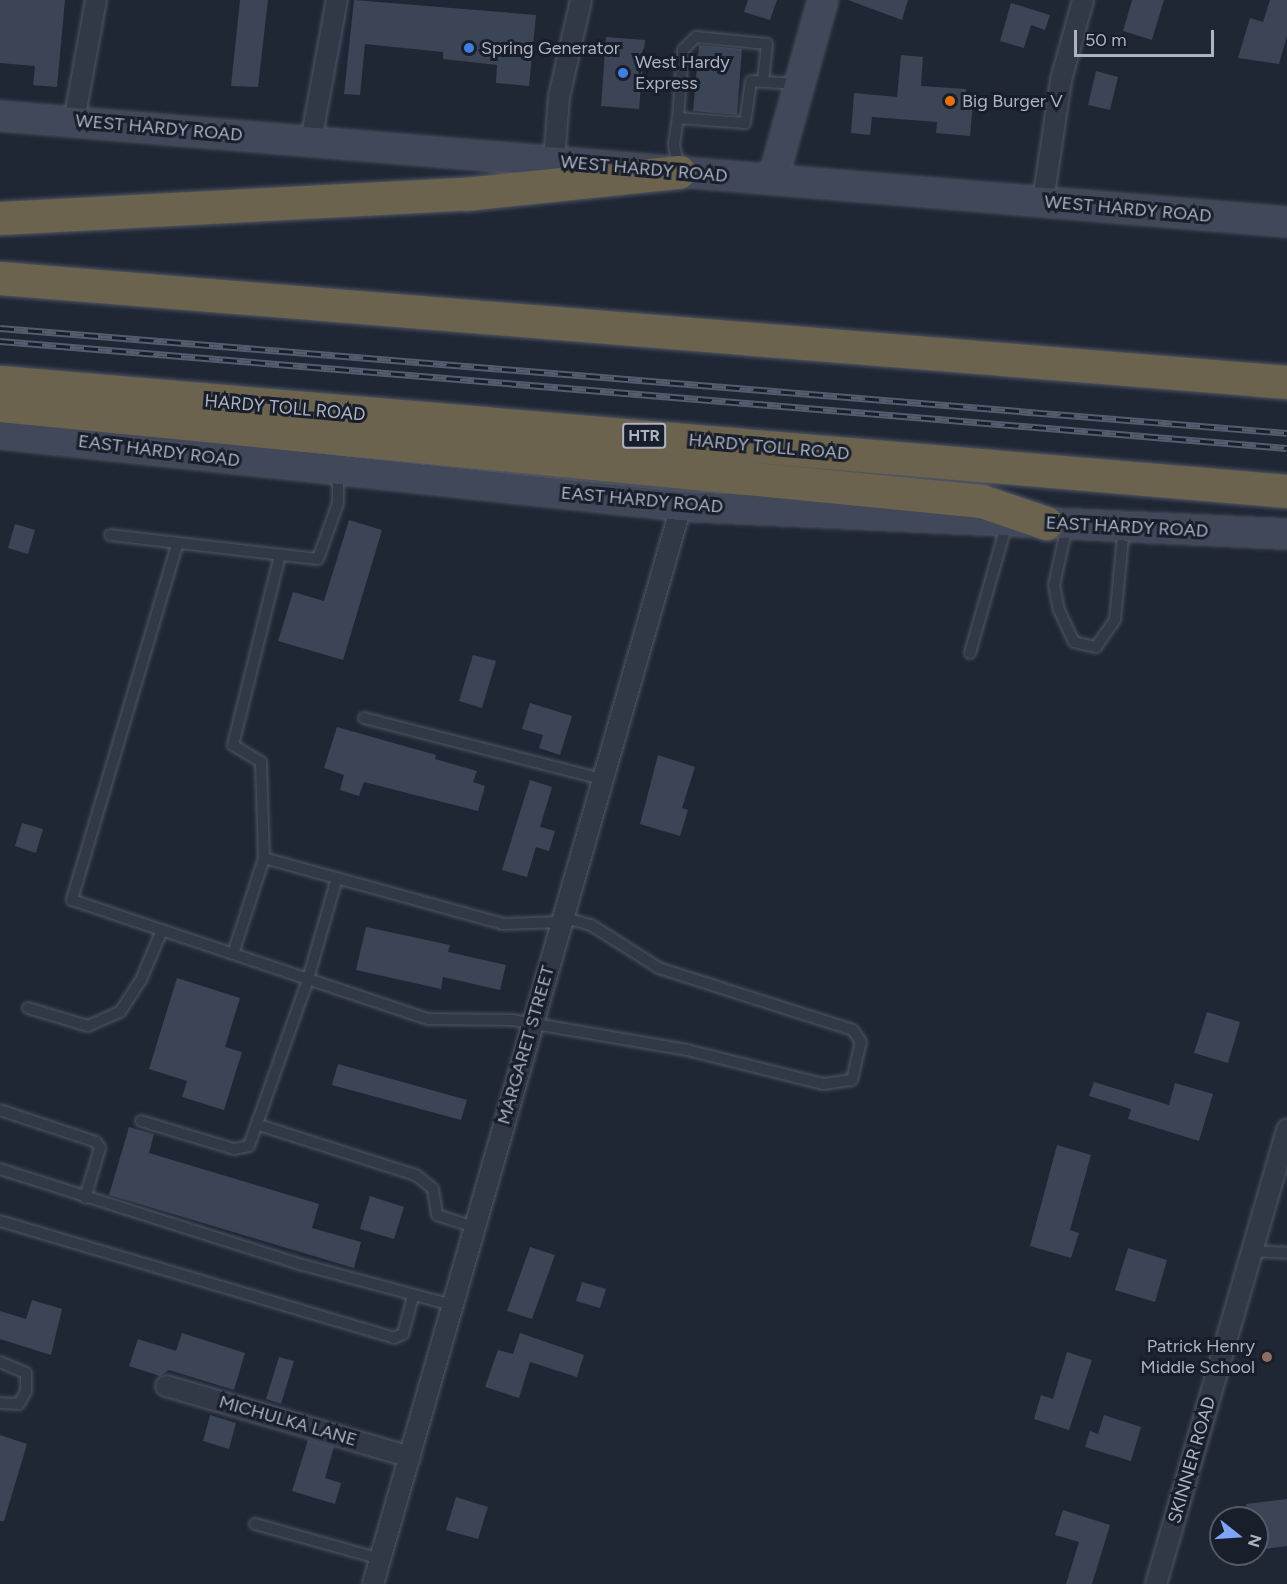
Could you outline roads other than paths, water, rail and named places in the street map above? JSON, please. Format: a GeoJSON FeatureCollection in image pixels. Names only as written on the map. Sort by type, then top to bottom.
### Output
{"type":"FeatureCollection","features":[{"type":"Feature","properties":{"kind":"highway"},"geometry":{"type":"LineString","coordinates":[[0,218],[465,194],[679,172]]}},
{"type":"Feature","properties":{"kind":"highway"},"geometry":{"type":"LineString","coordinates":[[0,278],[1287,382]]}},
{"type":"Feature","properties":{"kind":"highway","name":"HARDY TOLL ROAD"},"geometry":{"type":"LineString","coordinates":[[0,382],[1287,491]]}},
{"type":"Feature","properties":{"kind":"highway"},"geometry":{"type":"LineString","coordinates":[[0,405],[981,501],[1056,524]]}},
{"type":"Feature","properties":{"kind":"main road"},"geometry":{"type":"LineString","coordinates":[[773,179],[823,0]]}},
{"type":"Feature","properties":{"kind":"main road","name":"WEST HARDY ROAD"},"geometry":{"type":"LineString","coordinates":[[0,116],[1287,222]]}},
{"type":"Feature","properties":{"kind":"main road","name":"EAST HARDY ROAD"},"geometry":{"type":"LineString","coordinates":[[0,434],[681,506],[1287,534]]}},
{"type":"Feature","properties":{"kind":"street"},"geometry":{"type":"LineString","coordinates":[[74,121],[96,0]]}},
{"type":"Feature","properties":{"kind":"street"},"geometry":{"type":"LineString","coordinates":[[311,141],[337,0]]}},
{"type":"Feature","properties":{"kind":"street"},"geometry":{"type":"LineString","coordinates":[[554,162],[559,97],[581,0]]}},
{"type":"Feature","properties":{"kind":"street"},"geometry":{"type":"LineString","coordinates":[[1043,201],[1061,80],[1083,0]]}},
{"type":"Feature","properties":{"kind":"street","name":"MARGARET STREET"},"geometry":{"type":"LineString","coordinates":[[373,1584],[561,919],[681,506]]}},
{"type":"Feature","properties":{"kind":"street","name":"SKINNER ROAD"},"geometry":{"type":"LineString","coordinates":[[1156,1584],[1287,1129]]}},
{"type":"Feature","properties":{"kind":"street","name":"MICHULKA LANE"},"geometry":{"type":"LineString","coordinates":[[166,1386],[410,1457]]}},
{"type":"Feature","properties":{"kind":"lane"},"geometry":{"type":"LineString","coordinates":[[679,172],[674,145],[683,50],[696,37],[767,44],[763,82]]}},
{"type":"Feature","properties":{"kind":"lane"},"geometry":{"type":"LineString","coordinates":[[678,118],[746,123],[751,81],[799,84]]}},
{"type":"Feature","properties":{"kind":"lane"},"geometry":{"type":"LineString","coordinates":[[110,535],[177,545],[318,559],[338,503],[338,471]]}},
{"type":"Feature","properties":{"kind":"lane"},"geometry":{"type":"LineString","coordinates":[[970,652],[1007,522]]}},
{"type":"Feature","properties":{"kind":"lane"},"geometry":{"type":"LineString","coordinates":[[1056,524],[1054,585],[1059,610],[1074,642],[1096,647],[1115,620],[1124,527]]}},
{"type":"Feature","properties":{"kind":"lane"},"geometry":{"type":"LineString","coordinates":[[177,545],[72,900],[428,1019],[512,1020],[687,1050],[823,1084],[852,1080],[859,1060],[861,1042],[853,1030],[659,968],[591,925],[561,919],[502,924],[264,858]]}},
{"type":"Feature","properties":{"kind":"lane"},"geometry":{"type":"LineString","coordinates":[[233,954],[264,858],[261,762],[233,745],[280,555]]}},
{"type":"Feature","properties":{"kind":"lane"},"geometry":{"type":"LineString","coordinates":[[364,717],[602,778]]}},
{"type":"Feature","properties":{"kind":"lane"},"geometry":{"type":"LineString","coordinates":[[141,1121],[234,1149],[249,1146],[260,1125],[308,979],[337,878]]}},
{"type":"Feature","properties":{"kind":"lane"},"geometry":{"type":"LineString","coordinates":[[28,1008],[88,1026],[120,1012],[141,980],[162,930]]}},
{"type":"Feature","properties":{"kind":"lane"},"geometry":{"type":"LineString","coordinates":[[0,1110],[96,1142],[100,1148],[85,1198]]}},
{"type":"Feature","properties":{"kind":"lane"},"geometry":{"type":"LineString","coordinates":[[260,1125],[416,1176],[433,1189],[437,1215],[474,1227]]}},
{"type":"Feature","properties":{"kind":"lane"},"geometry":{"type":"LineString","coordinates":[[0,1169],[85,1198],[413,1297],[452,1305]]}},
{"type":"Feature","properties":{"kind":"lane"},"geometry":{"type":"LineString","coordinates":[[0,1221],[394,1338],[403,1334],[413,1297]]}},
{"type":"Feature","properties":{"kind":"lane"},"geometry":{"type":"LineString","coordinates":[[1252,1251],[1287,1254]]}},
{"type":"Feature","properties":{"kind":"lane"},"geometry":{"type":"LineString","coordinates":[[0,1362],[26,1373],[26,1391],[19,1404],[0,1402]]}},
{"type":"Feature","properties":{"kind":"lane"},"geometry":{"type":"LineString","coordinates":[[255,1524],[381,1559]]}},
{"type":"Feature","properties":{"kind":"railway"},"geometry":{"type":"LineString","coordinates":[[0,328],[1287,433]]}},
{"type":"Feature","properties":{"kind":"railway"},"geometry":{"type":"LineString","coordinates":[[0,341],[1287,448]]}},
{"type":"Feature","properties":{"kind":"place","name":"Spring Generator"},"geometry":{"type":"Point","coordinates":[469,48]}},
{"type":"Feature","properties":{"kind":"place","name":"West Hardy Express"},"geometry":{"type":"Point","coordinates":[623,73]}},
{"type":"Feature","properties":{"kind":"place","name":"Big Burger V"},"geometry":{"type":"Point","coordinates":[950,101]}},
{"type":"Feature","properties":{"kind":"place","name":"Patrick Henry Middle School"},"geometry":{"type":"Point","coordinates":[1267,1357]}}]}
